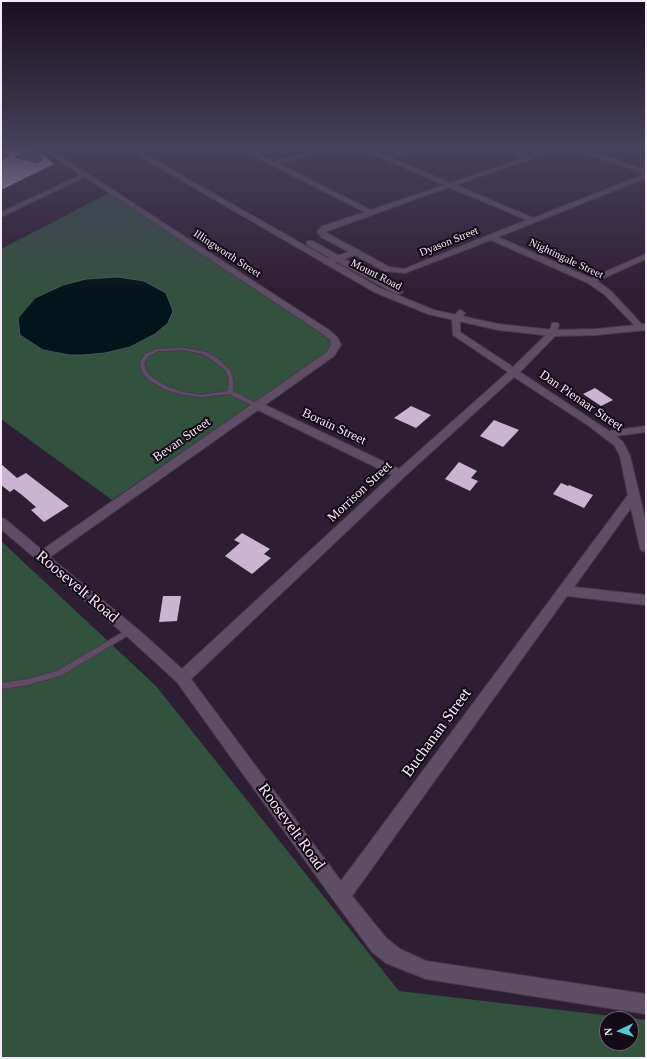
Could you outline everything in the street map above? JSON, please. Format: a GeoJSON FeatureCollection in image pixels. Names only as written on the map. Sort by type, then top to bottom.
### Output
{"type":"FeatureCollection","features":[{"type":"Feature","properties":{"kind":"street"},"geometry":{"type":"LineString","coordinates":[[1,215],[42,195]]}},
{"type":"Feature","properties":{"kind":"street","name":"Illingworth Street"},"geometry":{"type":"LineString","coordinates":[[116,195],[326,332],[334,339],[336,345]]}},
{"type":"Feature","properties":{"kind":"street","name":"Mount Road"},"geometry":{"type":"LineString","coordinates":[[211,195],[326,262],[399,301],[430,312],[506,320],[554,329],[645,325]]}},
{"type":"Feature","properties":{"kind":"street","name":"Mount Road"},"geometry":{"type":"LineString","coordinates":[[224,195],[398,292],[458,316]]}},
{"type":"Feature","properties":{"kind":"street"},"geometry":{"type":"LineString","coordinates":[[337,195],[371,212]]}},
{"type":"Feature","properties":{"kind":"street"},"geometry":{"type":"LineString","coordinates":[[356,252],[321,232],[326,228],[420,195]]}},
{"type":"Feature","properties":{"kind":"street"},"geometry":{"type":"LineString","coordinates":[[474,195],[532,220]]}},
{"type":"Feature","properties":{"kind":"street","name":"Dyason Street"},"geometry":{"type":"LineString","coordinates":[[356,252],[387,269],[394,271],[410,269],[596,195]]}},
{"type":"Feature","properties":{"kind":"street","name":"Nightingale Street"},"geometry":{"type":"LineString","coordinates":[[492,237],[591,281],[608,293],[636,320],[645,325]]}},
{"type":"Feature","properties":{"kind":"street"},"geometry":{"type":"LineString","coordinates":[[326,262],[356,252]]}},
{"type":"Feature","properties":{"kind":"street"},"geometry":{"type":"LineString","coordinates":[[591,281],[646,256]]}},
{"type":"Feature","properties":{"kind":"street","name":"Dan Pienaar Street"},"geometry":{"type":"LineString","coordinates":[[458,316],[456,333],[459,336],[609,434],[623,450],[646,548]]}},
{"type":"Feature","properties":{"kind":"street","name":"Mount Road"},"geometry":{"type":"LineString","coordinates":[[554,329],[636,320]]}},
{"type":"Feature","properties":{"kind":"street","name":"Morrison Street"},"geometry":{"type":"LineString","coordinates":[[182,678],[400,474],[514,372],[554,329]]}},
{"type":"Feature","properties":{"kind":"street","name":"Bevan Street"},"geometry":{"type":"LineString","coordinates":[[41,557],[256,405],[331,354],[336,345]]}},
{"type":"Feature","properties":{"kind":"street","name":"Borain Street"},"geometry":{"type":"LineString","coordinates":[[256,405],[400,474]]}},
{"type":"Feature","properties":{"kind":"street"},"geometry":{"type":"LineString","coordinates":[[609,434],[646,429]]}},
{"type":"Feature","properties":{"kind":"street","name":"Buchanan Street"},"geometry":{"type":"LineString","coordinates":[[341,896],[634,495]]}},
{"type":"Feature","properties":{"kind":"street","name":"Roosevelt Road"},"geometry":{"type":"LineString","coordinates":[[1,522],[130,631],[182,678],[341,896],[379,945],[393,956],[426,970],[646,1004]]}},
{"type":"Feature","properties":{"kind":"street"},"geometry":{"type":"LineString","coordinates":[[563,591],[646,600]]}},
{"type":"Feature","properties":{"kind":"lane"},"geometry":{"type":"LineString","coordinates":[[230,392],[231,379],[228,370],[216,360],[204,353],[184,350],[157,350],[147,355],[142,362],[144,372],[151,379],[166,388],[181,394],[201,396],[230,392],[256,405]]}},
{"type":"Feature","properties":{"kind":"lane"},"geometry":{"type":"LineString","coordinates":[[1,686],[28,682],[59,673],[130,631]]}},
{"type":"Feature","properties":{"kind":"green space"},"geometry":{"type":"Polygon","coordinates":[[[104,195],[113,195],[325,335],[331,344],[328,351],[324,354],[112,500],[1,419],[1,249],[104,195]]]}},
{"type":"Feature","properties":{"kind":"green space"},"geometry":{"type":"Polygon","coordinates":[[[1,541],[156,686],[399,991],[599,1014],[599,1051],[639,1051],[639,1019],[646,1020],[646,1058],[1,1058],[1,541]]]}},
{"type":"Feature","properties":{"kind":"shaded area"},"geometry":{"type":"Polygon","coordinates":[[[118,277],[144,281],[166,293],[173,311],[168,323],[155,334],[130,347],[105,353],[83,355],[69,355],[43,350],[20,335],[18,318],[35,298],[63,285],[86,279],[118,277]]]}},
{"type":"Feature","properties":{"kind":"building"},"geometry":{"type":"Polygon","coordinates":[[[595,388],[613,400],[601,406],[583,394],[595,388]]]}},
{"type":"Feature","properties":{"kind":"building"},"geometry":{"type":"Polygon","coordinates":[[[411,406],[431,415],[416,428],[394,418],[411,406]]]}},
{"type":"Feature","properties":{"kind":"building"},"geometry":{"type":"Polygon","coordinates":[[[494,420],[519,430],[503,447],[480,436],[494,420]]]}},
{"type":"Feature","properties":{"kind":"building"},"geometry":{"type":"Polygon","coordinates":[[[459,462],[477,471],[471,478],[478,481],[470,491],[445,479],[459,462]]]}},
{"type":"Feature","properties":{"kind":"building"},"geometry":{"type":"Polygon","coordinates":[[[1,464],[17,478],[26,473],[69,506],[44,522],[31,510],[36,507],[14,489],[10,492],[1,485],[1,464]]]}},
{"type":"Feature","properties":{"kind":"building"},"geometry":{"type":"Polygon","coordinates":[[[561,483],[593,495],[584,508],[553,494],[561,483]]]}},
{"type":"Feature","properties":{"kind":"building"},"geometry":{"type":"Polygon","coordinates":[[[242,533],[270,549],[264,554],[271,558],[252,574],[225,556],[240,543],[234,540],[242,533]]]}},
{"type":"Feature","properties":{"kind":"building"},"geometry":{"type":"Polygon","coordinates":[[[163,596],[181,596],[177,621],[159,622],[163,596]]]}}]}
